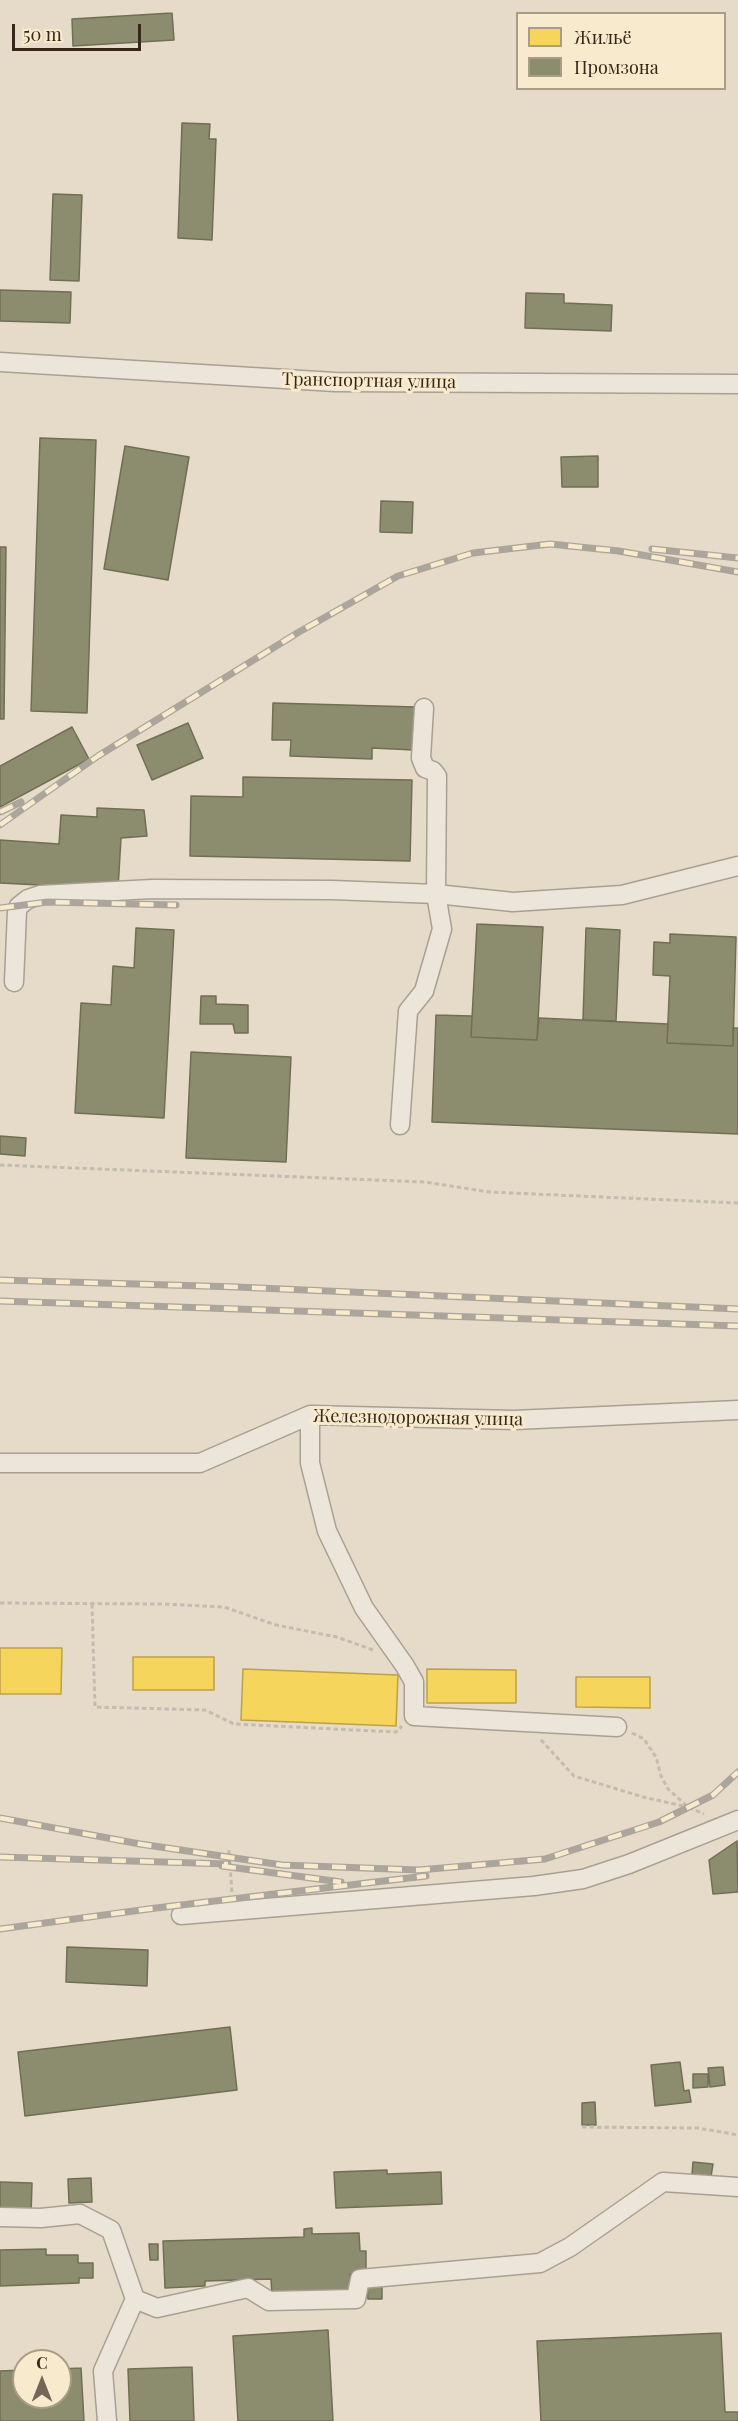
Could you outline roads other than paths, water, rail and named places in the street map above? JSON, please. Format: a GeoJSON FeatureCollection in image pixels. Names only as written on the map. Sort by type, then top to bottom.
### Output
{"type":"FeatureCollection","features":[{"type":"Feature","properties":{"kind":"street","name":"Транспортная улица"},"geometry":{"type":"LineString","coordinates":[[0,363],[335,382],[738,384]]}},
{"type":"Feature","properties":{"kind":"street"},"geometry":{"type":"LineString","coordinates":[[400,1125],[408,1011],[424,991],[442,929],[436,894],[437,776],[433,771],[425,768],[421,758],[424,708]]}},
{"type":"Feature","properties":{"kind":"street"},"geometry":{"type":"LineString","coordinates":[[14,982],[17,911],[28,898],[40,894],[152,889],[332,890],[436,894],[513,902],[622,895],[738,866]]}},
{"type":"Feature","properties":{"kind":"street","name":"Железнодорожная улица"},"geometry":{"type":"LineString","coordinates":[[0,1463],[200,1463],[310,1415],[514,1420],[738,1410]]}},
{"type":"Feature","properties":{"kind":"street"},"geometry":{"type":"LineString","coordinates":[[310,1415],[310,1463],[327,1531],[364,1608],[414,1682],[414,1716],[617,1727]]}},
{"type":"Feature","properties":{"kind":"street"},"geometry":{"type":"LineString","coordinates":[[181,1915],[534,1886],[583,1879],[629,1864],[732,1822]]}},
{"type":"Feature","properties":{"kind":"street"},"geometry":{"type":"LineString","coordinates":[[135,2299],[157,2308],[248,2288],[269,2301],[356,2299],[360,2279],[540,2264],[570,2247],[663,2182],[738,2187]]}},
{"type":"Feature","properties":{"kind":"street"},"geometry":{"type":"LineString","coordinates":[[0,2217],[41,2218],[80,2214],[111,2230],[135,2299],[103,2371],[107,2421]]}},
{"type":"Feature","properties":{"kind":"railway"},"geometry":{"type":"LineString","coordinates":[[0,825],[98,756],[299,632],[398,576],[473,553],[550,544],[619,551],[738,572]]}},
{"type":"Feature","properties":{"kind":"railway"},"geometry":{"type":"LineString","coordinates":[[652,549],[738,558]]}},
{"type":"Feature","properties":{"kind":"railway"},"geometry":{"type":"LineString","coordinates":[[0,812],[21,802]]}},
{"type":"Feature","properties":{"kind":"railway"},"geometry":{"type":"LineString","coordinates":[[0,908],[48,902],[176,905]]}},
{"type":"Feature","properties":{"kind":"railway"},"geometry":{"type":"LineString","coordinates":[[0,1280],[237,1287],[738,1309]]}},
{"type":"Feature","properties":{"kind":"railway"},"geometry":{"type":"LineString","coordinates":[[0,1301],[738,1326]]}},
{"type":"Feature","properties":{"kind":"railway"},"geometry":{"type":"LineString","coordinates":[[0,1818],[140,1844],[282,1865],[419,1870],[545,1859],[659,1822],[713,1795],[738,1772]]}},
{"type":"Feature","properties":{"kind":"railway"},"geometry":{"type":"LineString","coordinates":[[0,1857],[228,1864]]}},
{"type":"Feature","properties":{"kind":"railway"},"geometry":{"type":"LineString","coordinates":[[222,1866],[341,1882]]}},
{"type":"Feature","properties":{"kind":"railway"},"geometry":{"type":"LineString","coordinates":[[0,1929],[426,1876]]}}]}
